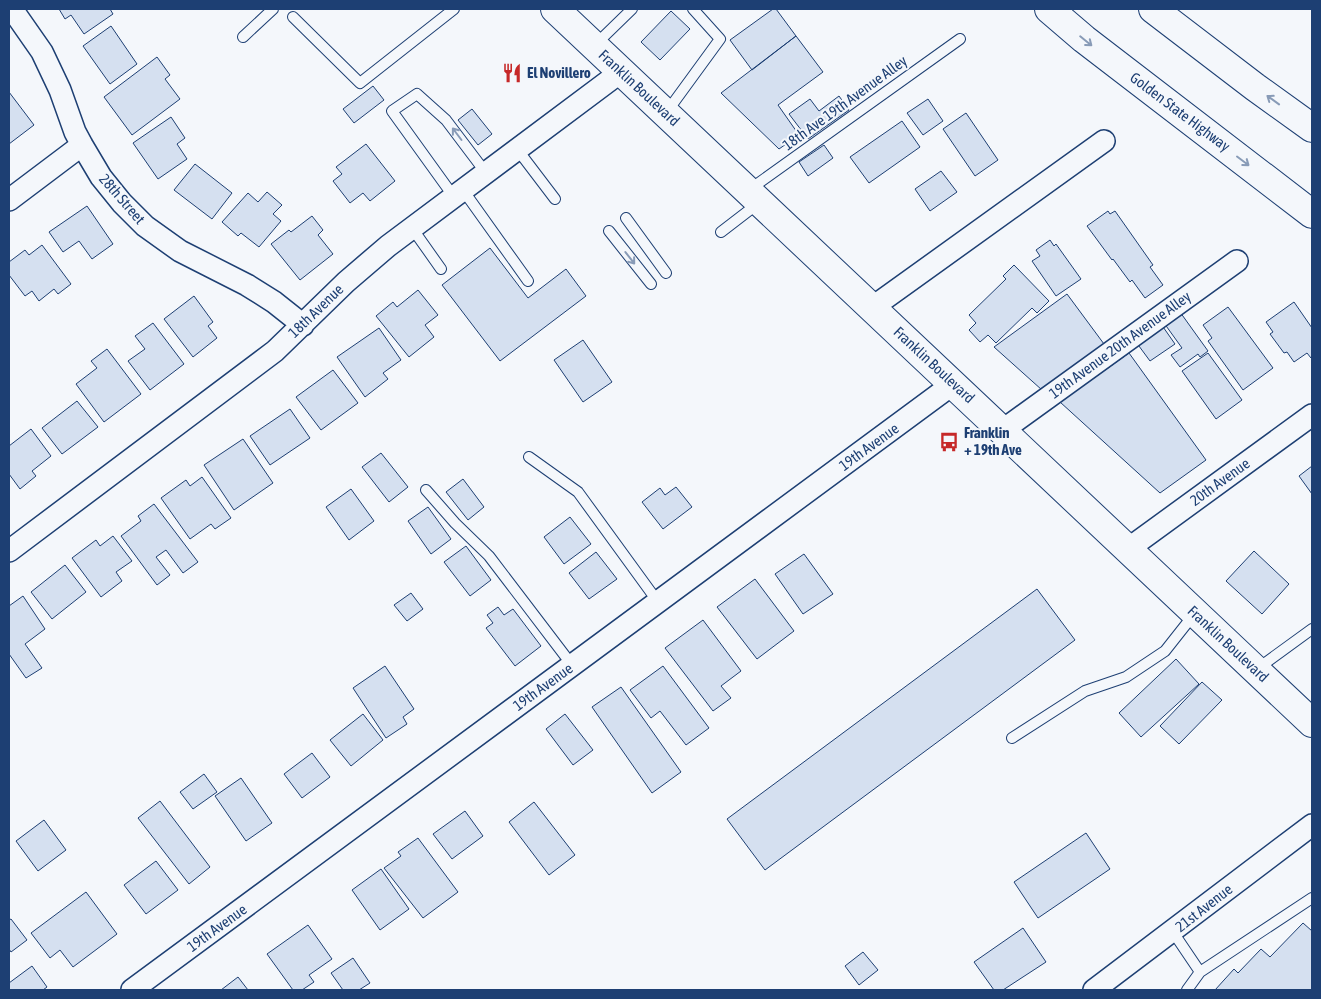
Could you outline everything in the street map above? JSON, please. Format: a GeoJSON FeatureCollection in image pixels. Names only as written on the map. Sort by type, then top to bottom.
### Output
{"type":"FeatureCollection","features":[{"type":"Feature","properties":{"kind":"main road","name":"Franklin Boulevard"},"geometry":{"type":"LineString","coordinates":[[555,9],[1312,723]]}},
{"type":"Feature","properties":{"kind":"main road","name":"Golden State Highway"},"geometry":{"type":"LineString","coordinates":[[1049,9],[1084,39],[1312,214]]}},
{"type":"Feature","properties":{"kind":"main road"},"geometry":{"type":"LineString","coordinates":[[1153,9],[1312,128]]}},
{"type":"Feature","properties":{"kind":"street","name":"28th Street"},"geometry":{"type":"LineString","coordinates":[[12,9],[42,52],[60,90],[75,132],[82,145],[101,177],[122,203],[146,226],[180,251],[247,285],[303,325]]}},
{"type":"Feature","properties":{"kind":"street","name":"18th Avenue"},"geometry":{"type":"LineString","coordinates":[[9,551],[275,351],[346,282],[388,246],[622,71]]}},
{"type":"Feature","properties":{"kind":"street"},"geometry":{"type":"LineString","coordinates":[[873,307],[1104,141]]}},
{"type":"Feature","properties":{"kind":"street"},"geometry":{"type":"LineString","coordinates":[[9,200],[82,145]]}},
{"type":"Feature","properties":{"kind":"street","name":"19th Avenue 20th Avenue Alley"},"geometry":{"type":"LineString","coordinates":[[1002,430],[1237,261]]}},
{"type":"Feature","properties":{"kind":"street","name":"19th Avenue"},"geometry":{"type":"LineString","coordinates":[[132,990],[954,384]]}},
{"type":"Feature","properties":{"kind":"street","name":"20th Avenue"},"geometry":{"type":"LineString","coordinates":[[1128,549],[1312,415]]}},
{"type":"Feature","properties":{"kind":"street","name":"21st Avenue"},"geometry":{"type":"LineString","coordinates":[[1094,990],[1312,825]]}},
{"type":"Feature","properties":{"kind":"lane"},"geometry":{"type":"LineString","coordinates":[[243,37],[273,9]]}},
{"type":"Feature","properties":{"kind":"lane"},"geometry":{"type":"LineString","coordinates":[[293,17],[360,83],[454,9]]}},
{"type":"Feature","properties":{"kind":"lane"},"geometry":{"type":"LineString","coordinates":[[595,46],[632,9]]}},
{"type":"Feature","properties":{"kind":"lane"},"geometry":{"type":"LineString","coordinates":[[666,112],[720,40],[693,9]]}},
{"type":"Feature","properties":{"kind":"lane","name":"18th Ave 19th Avenue Alley"},"geometry":{"type":"LineString","coordinates":[[721,232],[755,196],[960,39]]}},
{"type":"Feature","properties":{"kind":"lane"},"geometry":{"type":"LineString","coordinates":[[486,173],[446,120],[417,94],[392,111],[528,281]]}},
{"type":"Feature","properties":{"kind":"lane"},"geometry":{"type":"LineString","coordinates":[[517,149],[555,199]]}},
{"type":"Feature","properties":{"kind":"lane"},"geometry":{"type":"LineString","coordinates":[[626,218],[666,273]]}},
{"type":"Feature","properties":{"kind":"lane"},"geometry":{"type":"LineString","coordinates":[[412,228],[441,269]]}},
{"type":"Feature","properties":{"kind":"lane"},"geometry":{"type":"LineString","coordinates":[[609,231],[651,284]]}},
{"type":"Feature","properties":{"kind":"lane"},"geometry":{"type":"LineString","coordinates":[[529,457],[578,492],[658,602]]}},
{"type":"Feature","properties":{"kind":"lane"},"geometry":{"type":"LineString","coordinates":[[426,490],[455,524],[489,556],[572,665]]}},
{"type":"Feature","properties":{"kind":"lane"},"geometry":{"type":"LineString","coordinates":[[1012,738],[1085,691],[1126,677],[1165,651],[1195,612]]}},
{"type":"Feature","properties":{"kind":"lane"},"geometry":{"type":"LineString","coordinates":[[1256,670],[1312,628]]}},
{"type":"Feature","properties":{"kind":"lane"},"geometry":{"type":"LineString","coordinates":[[1187,990],[1200,972],[1312,898]]}},
{"type":"Feature","properties":{"kind":"lane"},"geometry":{"type":"LineString","coordinates":[[1173,932],[1200,972]]}},
{"type":"Feature","properties":{"kind":"building"},"geometry":{"type":"Polygon","coordinates":[[[59,9],[110,9],[113,14],[84,34],[71,15],[65,19],[59,9]]]}},
{"type":"Feature","properties":{"kind":"building"},"geometry":{"type":"Polygon","coordinates":[[[773,9],[776,9],[796,36],[752,70],[730,40],[773,9]]]}},
{"type":"Feature","properties":{"kind":"building"},"geometry":{"type":"Polygon","coordinates":[[[671,11],[690,29],[660,60],[641,42],[671,11]]]}},
{"type":"Feature","properties":{"kind":"building"},"geometry":{"type":"Polygon","coordinates":[[[111,26],[137,64],[110,84],[83,46],[111,26]]]}},
{"type":"Feature","properties":{"kind":"building"},"geometry":{"type":"Polygon","coordinates":[[[796,36],[823,72],[778,105],[799,135],[779,149],[721,93],[796,36]]]}},
{"type":"Feature","properties":{"kind":"building"},"geometry":{"type":"Polygon","coordinates":[[[157,57],[170,75],[165,79],[180,99],[132,135],[104,97],[157,57]]]}},
{"type":"Feature","properties":{"kind":"building"},"geometry":{"type":"Polygon","coordinates":[[[373,86],[384,100],[354,123],[343,109],[373,86]]]}},
{"type":"Feature","properties":{"kind":"building"},"geometry":{"type":"Polygon","coordinates":[[[9,92],[34,125],[9,144],[9,92]]]}},
{"type":"Feature","properties":{"kind":"building"},"geometry":{"type":"Polygon","coordinates":[[[839,96],[849,110],[808,139],[789,114],[810,99],[819,111],[839,96]]]}},
{"type":"Feature","properties":{"kind":"building"},"geometry":{"type":"Polygon","coordinates":[[[928,99],[943,121],[923,135],[907,113],[928,99]]]}},
{"type":"Feature","properties":{"kind":"building"},"geometry":{"type":"Polygon","coordinates":[[[472,109],[492,134],[478,145],[458,120],[472,109]]]}},
{"type":"Feature","properties":{"kind":"building"},"geometry":{"type":"Polygon","coordinates":[[[966,113],[998,160],[975,176],[943,129],[966,113]]]}},
{"type":"Feature","properties":{"kind":"building"},"geometry":{"type":"Polygon","coordinates":[[[171,117],[185,138],[177,144],[187,159],[158,179],[133,143],[171,117]]]}},
{"type":"Feature","properties":{"kind":"building"},"geometry":{"type":"Polygon","coordinates":[[[902,121],[920,147],[869,183],[850,157],[902,121]]]}},
{"type":"Feature","properties":{"kind":"building"},"geometry":{"type":"Polygon","coordinates":[[[366,144],[395,181],[370,201],[363,193],[350,203],[333,181],[342,174],[336,167],[366,144]]]}},
{"type":"Feature","properties":{"kind":"building"},"geometry":{"type":"Polygon","coordinates":[[[824,145],[833,158],[808,176],[799,162],[824,145]]]}},
{"type":"Feature","properties":{"kind":"building"},"geometry":{"type":"Polygon","coordinates":[[[195,164],[232,193],[212,219],[174,190],[195,164]]]}},
{"type":"Feature","properties":{"kind":"building"},"geometry":{"type":"Polygon","coordinates":[[[941,171],[957,192],[930,211],[915,189],[941,171]]]}},
{"type":"Feature","properties":{"kind":"building"},"geometry":{"type":"Polygon","coordinates":[[[267,192],[282,205],[273,214],[281,221],[259,247],[241,233],[238,236],[222,222],[248,193],[258,202],[267,192]]]}},
{"type":"Feature","properties":{"kind":"building"},"geometry":{"type":"Polygon","coordinates":[[[87,206],[113,244],[92,259],[79,241],[63,252],[49,232],[87,206]]]}},
{"type":"Feature","properties":{"kind":"building"},"geometry":{"type":"Polygon","coordinates":[[[1108,211],[1110,214],[1115,211],[1153,265],[1150,267],[1163,285],[1145,298],[1132,280],[1130,282],[1112,260],[1087,226],[1108,211]]]}},
{"type":"Feature","properties":{"kind":"building"},"geometry":{"type":"Polygon","coordinates":[[[312,216],[323,230],[318,235],[333,254],[300,280],[271,244],[312,216]]]}},
{"type":"Feature","properties":{"kind":"building"},"geometry":{"type":"Polygon","coordinates":[[[1050,240],[1054,246],[1056,244],[1081,279],[1056,296],[1032,261],[1040,256],[1036,250],[1050,240]]]}},
{"type":"Feature","properties":{"kind":"building"},"geometry":{"type":"Polygon","coordinates":[[[42,245],[71,284],[58,294],[54,289],[39,301],[32,291],[25,296],[9,275],[9,262],[25,250],[29,255],[42,245]]]}},
{"type":"Feature","properties":{"kind":"building"},"geometry":{"type":"Polygon","coordinates":[[[490,248],[528,298],[566,269],[586,296],[500,361],[442,285],[490,248]]]}},
{"type":"Feature","properties":{"kind":"building"},"geometry":{"type":"Polygon","coordinates":[[[1014,265],[1049,301],[1037,313],[1032,308],[996,343],[988,335],[980,342],[969,330],[976,323],[969,315],[1006,279],[1003,276],[1014,265]]]}},
{"type":"Feature","properties":{"kind":"building"},"geometry":{"type":"Polygon","coordinates":[[[418,290],[438,315],[425,325],[434,337],[409,357],[376,316],[393,302],[397,307],[418,290]]]}},
{"type":"Feature","properties":{"kind":"building"},"geometry":{"type":"Polygon","coordinates":[[[1067,294],[1104,344],[1042,390],[994,347],[1067,294]]]}},
{"type":"Feature","properties":{"kind":"building"},"geometry":{"type":"Polygon","coordinates":[[[194,296],[213,322],[208,326],[217,338],[193,357],[164,319],[194,296]]]}},
{"type":"Feature","properties":{"kind":"building"},"geometry":{"type":"Polygon","coordinates":[[[1294,302],[1312,328],[1312,357],[1307,353],[1294,362],[1287,352],[1284,353],[1270,334],[1273,332],[1266,322],[1294,302]]]}},
{"type":"Feature","properties":{"kind":"building"},"geometry":{"type":"Polygon","coordinates":[[[1228,307],[1273,368],[1243,390],[1208,341],[1212,338],[1203,325],[1228,307]]]}},
{"type":"Feature","properties":{"kind":"building"},"geometry":{"type":"Polygon","coordinates":[[[1180,312],[1208,351],[1200,357],[1198,354],[1180,367],[1171,355],[1182,348],[1164,323],[1180,312]]]}},
{"type":"Feature","properties":{"kind":"building"},"geometry":{"type":"Polygon","coordinates":[[[153,323],[184,364],[150,390],[128,361],[145,349],[135,336],[153,323]]]}},
{"type":"Feature","properties":{"kind":"building"},"geometry":{"type":"Polygon","coordinates":[[[1161,324],[1175,344],[1150,361],[1136,342],[1161,324]]]}},
{"type":"Feature","properties":{"kind":"building"},"geometry":{"type":"Polygon","coordinates":[[[379,328],[401,360],[383,373],[388,379],[365,397],[337,357],[379,328]]]}},
{"type":"Feature","properties":{"kind":"building"},"geometry":{"type":"Polygon","coordinates":[[[583,340],[612,382],[583,402],[554,360],[583,340]]]}},
{"type":"Feature","properties":{"kind":"building"},"geometry":{"type":"Polygon","coordinates":[[[107,349],[141,394],[104,422],[76,384],[97,368],[91,361],[107,349]]]}},
{"type":"Feature","properties":{"kind":"building"},"geometry":{"type":"Polygon","coordinates":[[[1129,353],[1206,460],[1160,493],[1060,402],[1129,353]]]}},
{"type":"Feature","properties":{"kind":"building"},"geometry":{"type":"Polygon","coordinates":[[[1208,353],[1242,400],[1216,419],[1182,371],[1208,353]]]}},
{"type":"Feature","properties":{"kind":"building"},"geometry":{"type":"Polygon","coordinates":[[[333,370],[358,403],[321,430],[296,397],[333,370]]]}},
{"type":"Feature","properties":{"kind":"building"},"geometry":{"type":"Polygon","coordinates":[[[77,401],[98,427],[62,454],[42,428],[77,401]]]}},
{"type":"Feature","properties":{"kind":"building"},"geometry":{"type":"Polygon","coordinates":[[[290,409],[310,438],[270,465],[250,436],[290,409]]]}},
{"type":"Feature","properties":{"kind":"building"},"geometry":{"type":"Polygon","coordinates":[[[31,429],[51,456],[32,471],[36,476],[20,489],[9,474],[9,446],[31,429]]]}},
{"type":"Feature","properties":{"kind":"building"},"geometry":{"type":"Polygon","coordinates":[[[243,439],[273,483],[234,510],[204,465],[243,439]]]}},
{"type":"Feature","properties":{"kind":"building"},"geometry":{"type":"Polygon","coordinates":[[[381,453],[408,487],[389,502],[362,467],[381,453]]]}},
{"type":"Feature","properties":{"kind":"building"},"geometry":{"type":"Polygon","coordinates":[[[1312,466],[1312,494],[1299,476],[1312,466]]]}},
{"type":"Feature","properties":{"kind":"building"},"geometry":{"type":"Polygon","coordinates":[[[202,477],[231,518],[215,529],[211,524],[190,539],[161,498],[186,480],[190,486],[202,477]]]}},
{"type":"Feature","properties":{"kind":"building"},"geometry":{"type":"Polygon","coordinates":[[[463,479],[484,507],[468,520],[446,492],[463,479]]]}},
{"type":"Feature","properties":{"kind":"building"},"geometry":{"type":"Polygon","coordinates":[[[676,487],[692,507],[663,529],[642,502],[660,488],[665,495],[676,487]]]}},
{"type":"Feature","properties":{"kind":"building"},"geometry":{"type":"Polygon","coordinates":[[[351,489],[374,521],[349,540],[326,507],[351,489]]]}},
{"type":"Feature","properties":{"kind":"building"},"geometry":{"type":"Polygon","coordinates":[[[154,504],[198,562],[183,573],[166,550],[156,557],[170,575],[157,585],[121,536],[141,521],[138,516],[154,504]]]}},
{"type":"Feature","properties":{"kind":"building"},"geometry":{"type":"Polygon","coordinates":[[[428,507],[451,539],[431,554],[408,521],[428,507]]]}},
{"type":"Feature","properties":{"kind":"building"},"geometry":{"type":"Polygon","coordinates":[[[570,517],[591,544],[564,564],[544,537],[570,517]]]}},
{"type":"Feature","properties":{"kind":"building"},"geometry":{"type":"Polygon","coordinates":[[[113,536],[132,561],[116,572],[122,581],[101,597],[72,558],[96,540],[100,546],[113,536]]]}},
{"type":"Feature","properties":{"kind":"building"},"geometry":{"type":"Polygon","coordinates":[[[466,546],[491,580],[470,596],[444,562],[466,546]]]}},
{"type":"Feature","properties":{"kind":"building"},"geometry":{"type":"Polygon","coordinates":[[[1254,551],[1289,584],[1262,614],[1226,581],[1254,551]]]}},
{"type":"Feature","properties":{"kind":"building"},"geometry":{"type":"Polygon","coordinates":[[[596,552],[617,579],[589,599],[569,573],[596,552]]]}},
{"type":"Feature","properties":{"kind":"building"},"geometry":{"type":"Polygon","coordinates":[[[804,554],[833,594],[803,614],[775,574],[804,554]]]}},
{"type":"Feature","properties":{"kind":"building"},"geometry":{"type":"Polygon","coordinates":[[[65,565],[86,592],[52,619],[31,592],[65,565]]]}},
{"type":"Feature","properties":{"kind":"building"},"geometry":{"type":"Polygon","coordinates":[[[755,579],[794,631],[757,659],[717,607],[755,579]]]}},
{"type":"Feature","properties":{"kind":"building"},"geometry":{"type":"Polygon","coordinates":[[[1037,589],[1075,640],[765,870],[727,819],[1037,589]]]}},
{"type":"Feature","properties":{"kind":"building"},"geometry":{"type":"Polygon","coordinates":[[[411,593],[423,609],[407,621],[394,605],[411,593]]]}},
{"type":"Feature","properties":{"kind":"building"},"geometry":{"type":"Polygon","coordinates":[[[23,596],[45,629],[25,644],[42,668],[26,678],[9,654],[9,606],[23,596]]]}},
{"type":"Feature","properties":{"kind":"building"},"geometry":{"type":"Polygon","coordinates":[[[498,607],[504,615],[513,609],[541,646],[515,666],[486,628],[493,623],[487,615],[498,607]]]}},
{"type":"Feature","properties":{"kind":"building"},"geometry":{"type":"Polygon","coordinates":[[[703,620],[741,671],[721,686],[731,698],[713,711],[665,648],[703,620]]]}},
{"type":"Feature","properties":{"kind":"building"},"geometry":{"type":"Polygon","coordinates":[[[1176,659],[1199,684],[1141,737],[1119,713],[1176,659]]]}},
{"type":"Feature","properties":{"kind":"building"},"geometry":{"type":"Polygon","coordinates":[[[385,666],[414,709],[403,717],[407,724],[386,738],[353,688],[385,666]]]}},
{"type":"Feature","properties":{"kind":"building"},"geometry":{"type":"Polygon","coordinates":[[[663,666],[709,728],[686,745],[660,711],[651,718],[630,690],[663,666]]]}},
{"type":"Feature","properties":{"kind":"building"},"geometry":{"type":"Polygon","coordinates":[[[1202,682],[1222,700],[1179,744],[1160,726],[1202,682]]]}},
{"type":"Feature","properties":{"kind":"building"},"geometry":{"type":"Polygon","coordinates":[[[621,687],[681,772],[652,793],[592,707],[621,687]]]}},
{"type":"Feature","properties":{"kind":"building"},"geometry":{"type":"Polygon","coordinates":[[[363,714],[383,740],[351,766],[330,740],[363,714]]]}},
{"type":"Feature","properties":{"kind":"building"},"geometry":{"type":"Polygon","coordinates":[[[565,714],[593,750],[573,765],[546,729],[565,714]]]}},
{"type":"Feature","properties":{"kind":"building"},"geometry":{"type":"Polygon","coordinates":[[[312,753],[330,777],[302,798],[284,774],[312,753]]]}},
{"type":"Feature","properties":{"kind":"building"},"geometry":{"type":"Polygon","coordinates":[[[204,774],[217,792],[193,809],[180,792],[204,774]]]}},
{"type":"Feature","properties":{"kind":"building"},"geometry":{"type":"Polygon","coordinates":[[[241,778],[272,823],[246,841],[215,796],[241,778]]]}},
{"type":"Feature","properties":{"kind":"building"},"geometry":{"type":"Polygon","coordinates":[[[160,801],[210,867],[189,884],[138,818],[160,801]]]}},
{"type":"Feature","properties":{"kind":"building"},"geometry":{"type":"Polygon","coordinates":[[[534,802],[575,855],[549,875],[509,822],[534,802]]]}},
{"type":"Feature","properties":{"kind":"building"},"geometry":{"type":"Polygon","coordinates":[[[465,811],[483,836],[452,859],[433,834],[465,811]]]}},
{"type":"Feature","properties":{"kind":"building"},"geometry":{"type":"Polygon","coordinates":[[[44,820],[66,850],[38,871],[16,841],[44,820]]]}},
{"type":"Feature","properties":{"kind":"building"},"geometry":{"type":"Polygon","coordinates":[[[1086,833],[1110,869],[1038,918],[1014,882],[1086,833]]]}},
{"type":"Feature","properties":{"kind":"building"},"geometry":{"type":"Polygon","coordinates":[[[418,838],[458,892],[423,918],[384,868],[401,856],[398,852],[418,838]]]}},
{"type":"Feature","properties":{"kind":"building"},"geometry":{"type":"Polygon","coordinates":[[[156,861],[178,890],[146,914],[124,885],[156,861]]]}},
{"type":"Feature","properties":{"kind":"building"},"geometry":{"type":"Polygon","coordinates":[[[381,869],[409,909],[380,930],[352,890],[381,869]]]}},
{"type":"Feature","properties":{"kind":"building"},"geometry":{"type":"Polygon","coordinates":[[[86,892],[117,934],[73,967],[60,950],[50,958],[31,933],[86,892]]]}},
{"type":"Feature","properties":{"kind":"building"},"geometry":{"type":"Polygon","coordinates":[[[11,919],[27,940],[11,952],[9,949],[9,920],[11,919]]]}},
{"type":"Feature","properties":{"kind":"building"},"geometry":{"type":"Polygon","coordinates":[[[1303,923],[1312,931],[1312,990],[1215,990],[1234,969],[1238,973],[1261,949],[1270,957],[1303,923]]]}},
{"type":"Feature","properties":{"kind":"building"},"geometry":{"type":"Polygon","coordinates":[[[308,925],[332,959],[309,975],[314,982],[302,990],[293,990],[267,954],[308,925]]]}},
{"type":"Feature","properties":{"kind":"building"},"geometry":{"type":"Polygon","coordinates":[[[1023,928],[1046,962],[1003,990],[994,990],[974,962],[1023,928]]]}},
{"type":"Feature","properties":{"kind":"building"},"geometry":{"type":"Polygon","coordinates":[[[863,952],[878,970],[859,985],[845,966],[863,952]]]}},
{"type":"Feature","properties":{"kind":"building"},"geometry":{"type":"Polygon","coordinates":[[[353,958],[370,983],[359,990],[343,990],[331,973],[353,958]]]}},
{"type":"Feature","properties":{"kind":"building"},"geometry":{"type":"Polygon","coordinates":[[[32,966],[47,987],[43,990],[9,990],[9,983],[32,966]]]}},
{"type":"Feature","properties":{"kind":"building"},"geometry":{"type":"Polygon","coordinates":[[[238,977],[248,990],[221,990],[238,977]]]}},
{"type":"Feature","properties":{"kind":"place","name":"El Novillero"},"geometry":{"type":"Point","coordinates":[512,73]}},
{"type":"Feature","properties":{"kind":"place","name":"Franklin + 19th Ave"},"geometry":{"type":"Point","coordinates":[949,442]}}]}
